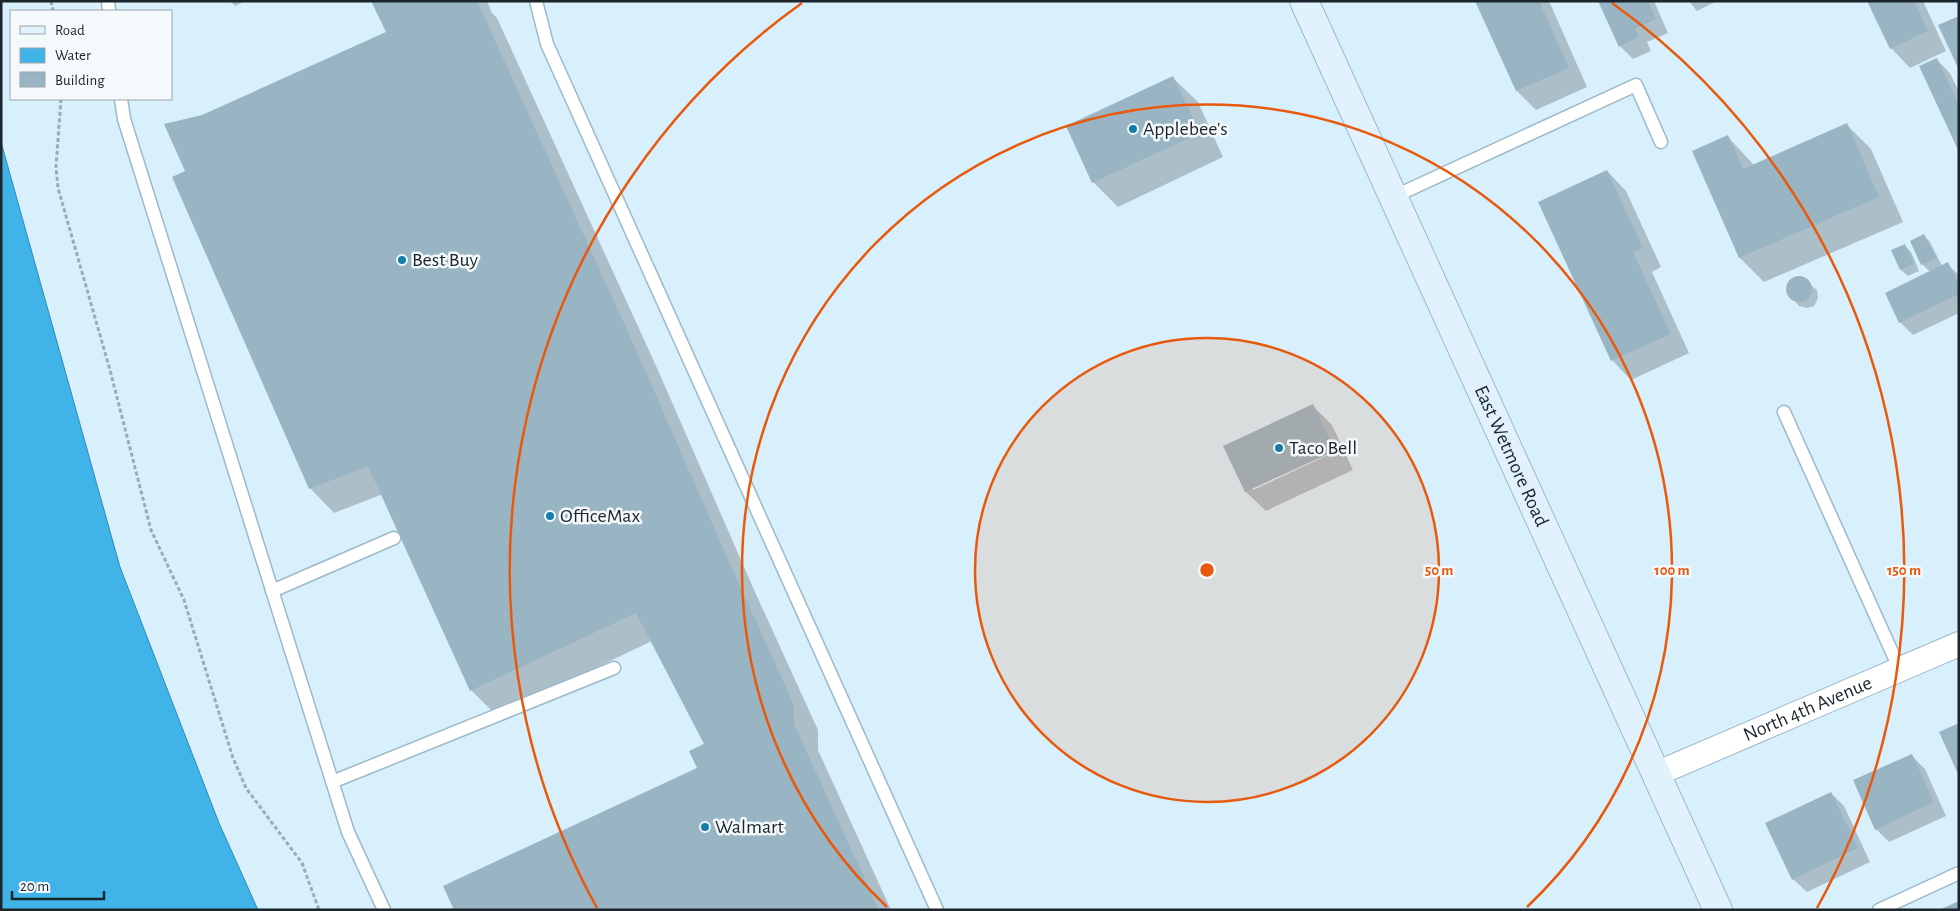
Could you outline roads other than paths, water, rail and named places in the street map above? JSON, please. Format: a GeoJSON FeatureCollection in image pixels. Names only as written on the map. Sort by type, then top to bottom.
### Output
{"type":"FeatureCollection","features":[{"type":"Feature","properties":{"kind":"main road","name":"East Wetmore Road"},"geometry":{"type":"LineString","coordinates":[[1304,1],[1718,910]]}},
{"type":"Feature","properties":{"kind":"street","name":"North 4th Avenue"},"geometry":{"type":"LineString","coordinates":[[1656,774],[1959,644]]}},
{"type":"Feature","properties":{"kind":"lane"},"geometry":{"type":"LineString","coordinates":[[536,1],[550,51],[937,910]]}},
{"type":"Feature","properties":{"kind":"lane"},"geometry":{"type":"LineString","coordinates":[[1394,196],[1636,85],[1661,142]]}},
{"type":"Feature","properties":{"kind":"lane"},"geometry":{"type":"LineString","coordinates":[[121,100],[124,119],[348,832],[384,910]]}},
{"type":"Feature","properties":{"kind":"lane"},"geometry":{"type":"LineString","coordinates":[[1784,412],[1900,670]]}},
{"type":"Feature","properties":{"kind":"lane"},"geometry":{"type":"LineString","coordinates":[[272,591],[394,538]]}},
{"type":"Feature","properties":{"kind":"lane"},"geometry":{"type":"LineString","coordinates":[[332,782],[614,668]]}},
{"type":"Feature","properties":{"kind":"lane"},"geometry":{"type":"LineString","coordinates":[[1879,910],[1959,873]]}},
{"type":"Feature","properties":{"kind":"water"},"geometry":{"type":"Polygon","coordinates":[[[1,142],[120,567],[219,823],[258,910],[1,910],[1,142]]]}},
{"type":"Feature","properties":{"kind":"place","name":"Applebee's"},"geometry":{"type":"Point","coordinates":[1133,129]}},
{"type":"Feature","properties":{"kind":"place","name":"Best Buy"},"geometry":{"type":"Point","coordinates":[402,260]}},
{"type":"Feature","properties":{"kind":"place","name":"Taco Bell"},"geometry":{"type":"Point","coordinates":[1279,448]}},
{"type":"Feature","properties":{"kind":"place","name":"OfficeMax"},"geometry":{"type":"Point","coordinates":[550,516]}},
{"type":"Feature","properties":{"kind":"place","name":"Walmart"},"geometry":{"type":"Point","coordinates":[705,827]}}]}
